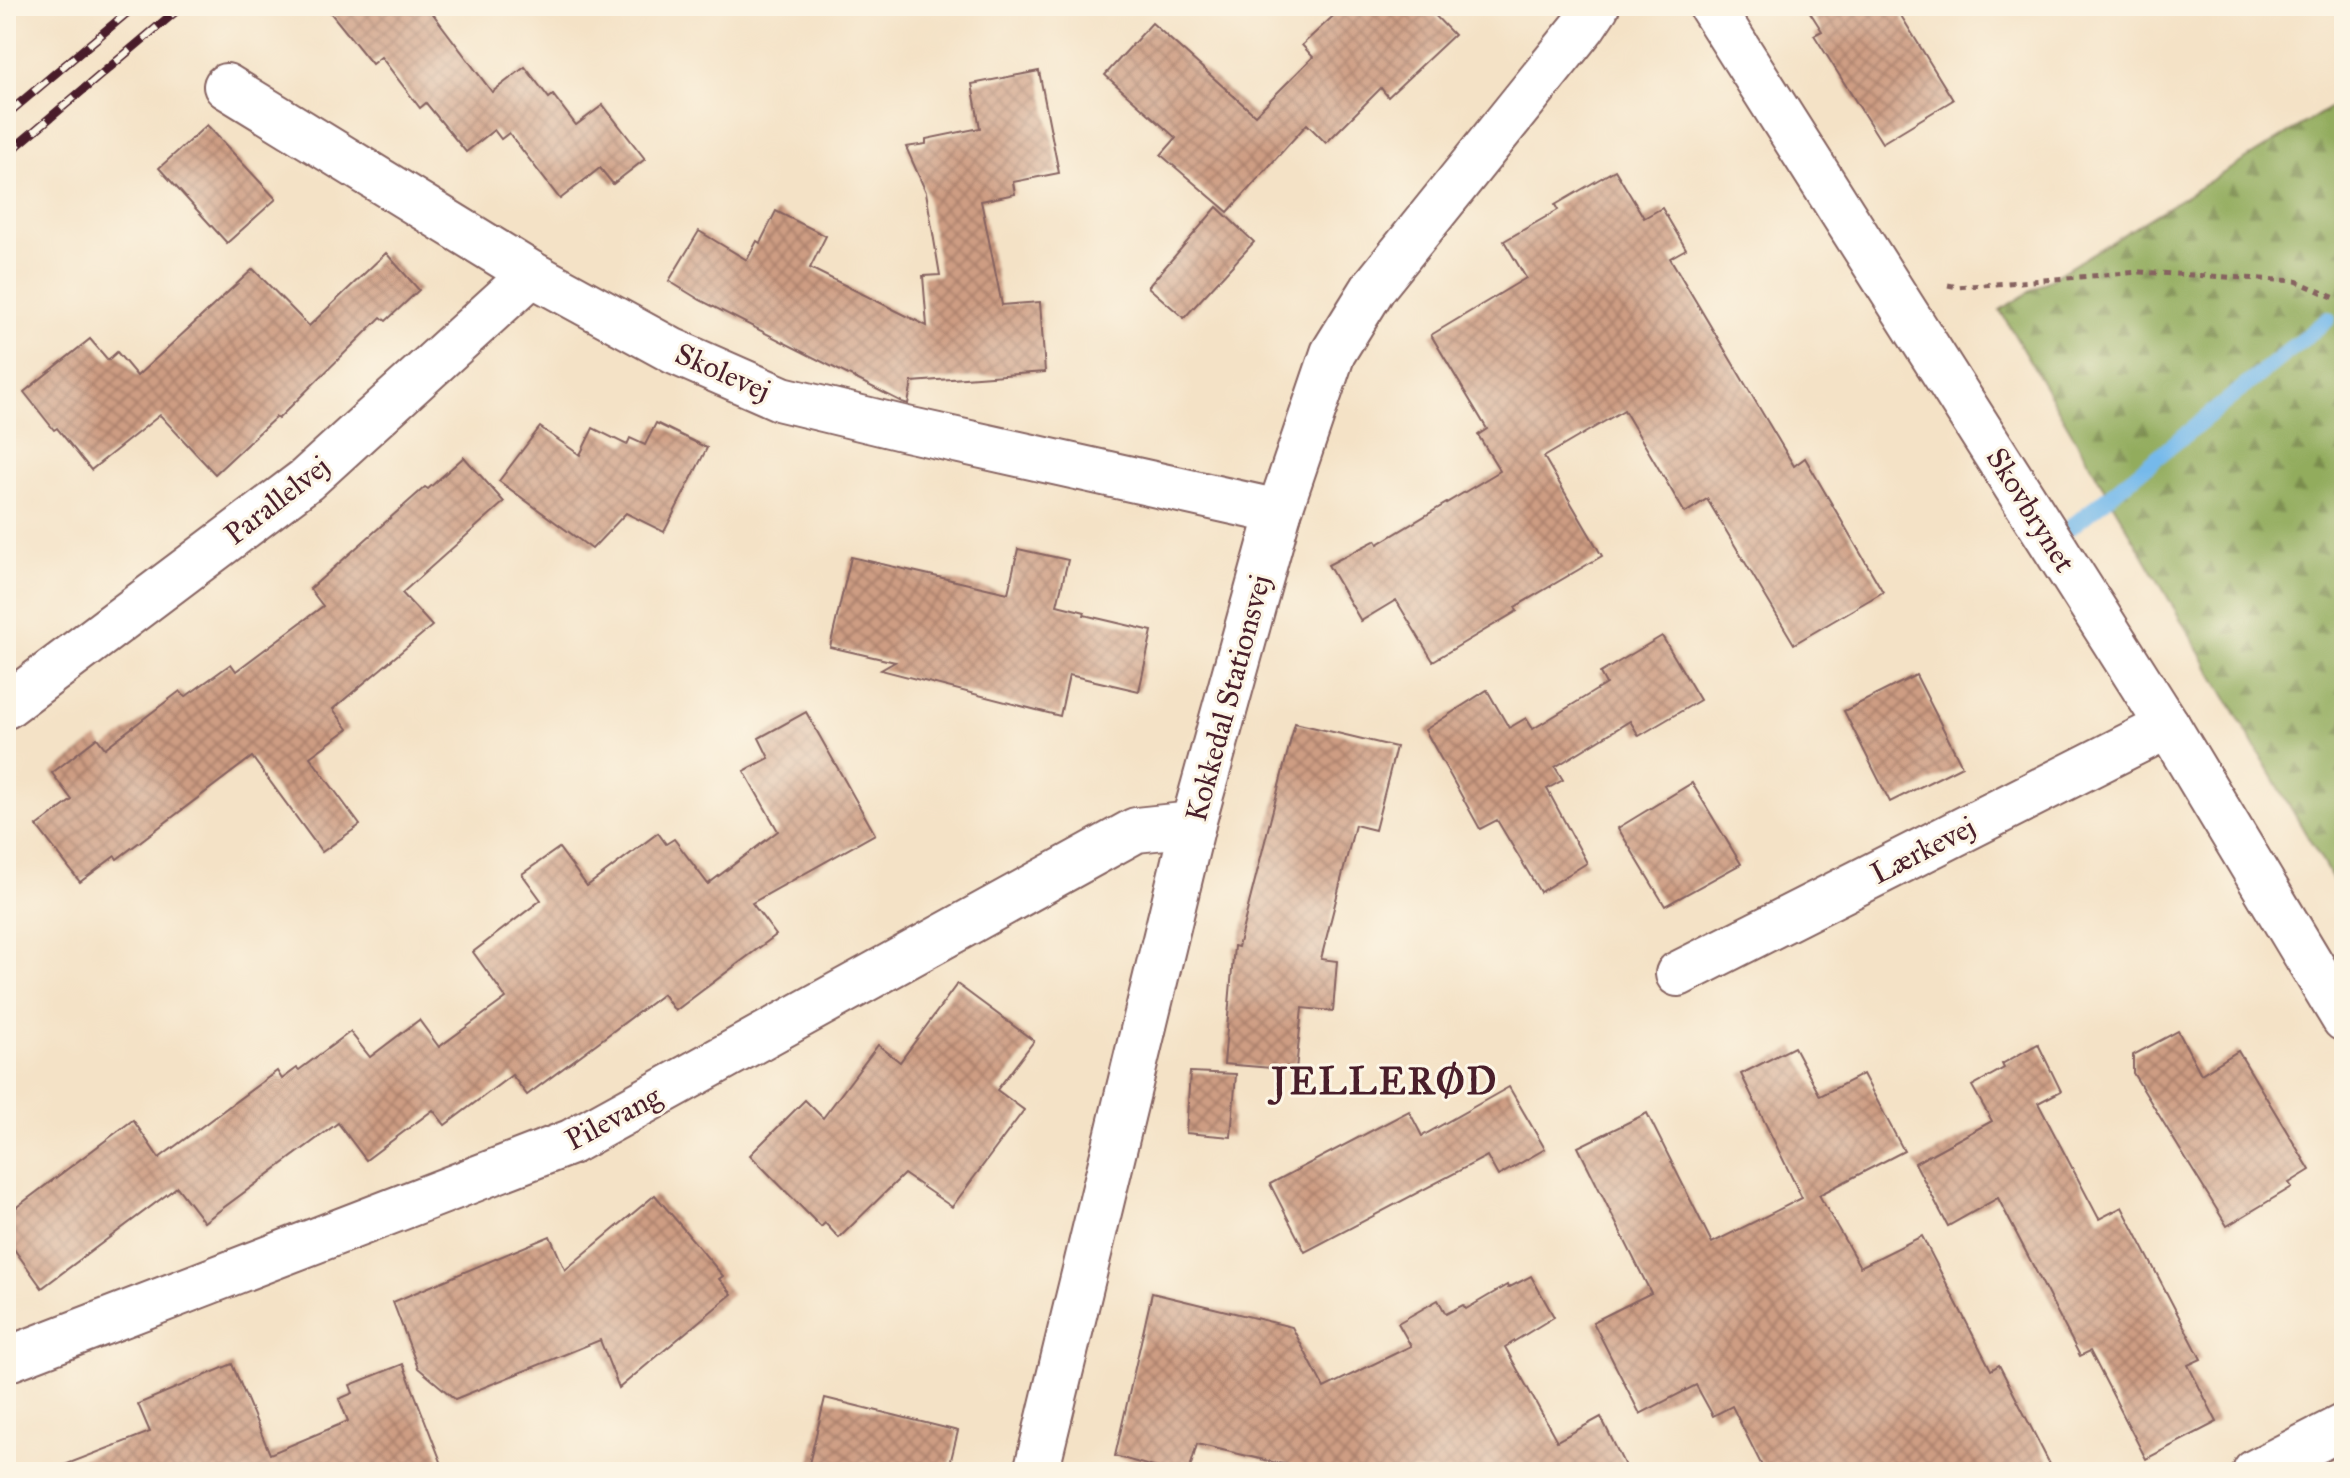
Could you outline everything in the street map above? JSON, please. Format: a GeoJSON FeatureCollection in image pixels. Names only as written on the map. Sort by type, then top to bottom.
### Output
{"type":"FeatureCollection","features":[{"type":"Feature","properties":{"kind":"street","name":"Kokkedal Stationsvej"},"geometry":{"type":"LineString","coordinates":[[1036,1472],[1193,824],[1279,512],[1333,353],[1368,298],[1597,6]]}},
{"type":"Feature","properties":{"kind":"street","name":"Skovbrynet"},"geometry":{"type":"LineString","coordinates":[[1711,6],[2168,726],[2344,1019]]}},
{"type":"Feature","properties":{"kind":"street","name":"Skolevej"},"geometry":{"type":"LineString","coordinates":[[226,86],[532,274],[673,351],[782,399],[1279,512]]}},
{"type":"Feature","properties":{"kind":"street","name":"Parallelvej"},"geometry":{"type":"LineString","coordinates":[[6,706],[306,480],[532,274]]}},
{"type":"Feature","properties":{"kind":"street","name":"Lærkevej"},"geometry":{"type":"LineString","coordinates":[[1678,974],[2168,726]]}},
{"type":"Feature","properties":{"kind":"street","name":"Pilevang"},"geometry":{"type":"LineString","coordinates":[[6,1360],[571,1142],[1136,830],[1193,824]]}},
{"type":"Feature","properties":{"kind":"street"},"geometry":{"type":"LineString","coordinates":[[2255,1472],[2344,1426]]}},
{"type":"Feature","properties":{"kind":"path"},"geometry":{"type":"LineString","coordinates":[[1880,272],[1958,287],[2140,272],[2296,281],[2344,302]]}},
{"type":"Feature","properties":{"kind":"green space"},"geometry":{"type":"Polygon","coordinates":[[[2344,99],[2344,899],[2000,310],[2344,99]]]}},
{"type":"Feature","properties":{"kind":"building"},"geometry":{"type":"Polygon","coordinates":[[[325,6],[427,6],[492,92],[525,67],[549,98],[553,95],[576,125],[603,105],[645,159],[613,184],[600,168],[560,199],[509,133],[501,139],[494,130],[466,152],[426,103],[420,108],[381,57],[372,64],[325,6]]]}},
{"type":"Feature","properties":{"kind":"building"},"geometry":{"type":"Polygon","coordinates":[[[1344,6],[1426,6],[1454,35],[1388,97],[1381,88],[1326,143],[1307,124],[1228,212],[1161,155],[1176,138],[1105,75],[1152,23],[1255,115],[1313,57],[1302,45],[1344,6]]]}},
{"type":"Feature","properties":{"kind":"building"},"geometry":{"type":"Polygon","coordinates":[[[1806,6],[1895,6],[1953,100],[1882,143],[1814,35],[1822,31],[1806,6]]]}},
{"type":"Feature","properties":{"kind":"building"},"geometry":{"type":"Polygon","coordinates":[[[1039,71],[1059,173],[1013,182],[1015,194],[981,201],[1002,305],[1040,302],[1045,372],[912,382],[908,404],[700,300],[669,281],[699,231],[747,260],[757,241],[760,243],[776,211],[826,236],[810,268],[927,326],[923,276],[940,275],[926,192],[906,147],[926,144],[926,139],[980,128],[972,84],[1039,71]]]}},
{"type":"Feature","properties":{"kind":"building"},"geometry":{"type":"Polygon","coordinates":[[[207,125],[276,199],[227,243],[159,168],[207,125]]]}},
{"type":"Feature","properties":{"kind":"building"},"geometry":{"type":"Polygon","coordinates":[[[1615,170],[1644,218],[1662,208],[1686,249],[1670,258],[1794,466],[1805,458],[1883,592],[1794,644],[1707,499],[1685,513],[1624,410],[1544,457],[1602,556],[1515,607],[1517,611],[1433,661],[1396,600],[1361,621],[1328,565],[1376,540],[1378,544],[1500,471],[1478,435],[1487,429],[1431,335],[1526,278],[1504,241],[1558,210],[1555,205],[1615,170]]]}},
{"type":"Feature","properties":{"kind":"building"},"geometry":{"type":"Polygon","coordinates":[[[1217,207],[1254,242],[1184,318],[1148,287],[1217,207]]]}},
{"type":"Feature","properties":{"kind":"building"},"geometry":{"type":"Polygon","coordinates":[[[386,253],[419,290],[386,321],[381,317],[278,419],[276,417],[215,474],[160,415],[91,470],[24,392],[90,339],[108,360],[117,352],[137,376],[253,269],[309,326],[386,253]]]}},
{"type":"Feature","properties":{"kind":"building"},"geometry":{"type":"Polygon","coordinates":[[[656,423],[707,448],[664,532],[626,513],[592,549],[499,481],[540,427],[580,455],[593,428],[627,445],[630,438],[645,445],[656,423]]]}},
{"type":"Feature","properties":{"kind":"building"},"geometry":{"type":"Polygon","coordinates":[[[464,457],[504,502],[402,593],[432,626],[333,709],[348,729],[310,757],[360,825],[322,852],[252,757],[117,859],[115,856],[80,882],[37,826],[72,800],[52,773],[97,738],[105,748],[180,691],[185,697],[231,664],[236,671],[323,606],[310,589],[425,487],[428,489],[464,457]]]}},
{"type":"Feature","properties":{"kind":"building"},"geometry":{"type":"Polygon","coordinates":[[[1018,549],[1068,560],[1057,605],[1085,612],[1084,615],[1152,631],[1139,691],[1069,675],[1060,716],[881,670],[895,662],[830,647],[851,557],[1008,593],[1018,549]]]}},
{"type":"Feature","properties":{"kind":"building"},"geometry":{"type":"Polygon","coordinates":[[[1662,636],[1700,700],[1639,736],[1630,721],[1555,767],[1563,780],[1547,789],[1587,863],[1540,892],[1497,820],[1480,829],[1425,730],[1487,690],[1509,728],[1526,718],[1533,729],[1606,684],[1600,673],[1662,636]]]}},
{"type":"Feature","properties":{"kind":"building"},"geometry":{"type":"Polygon","coordinates":[[[1916,675],[1962,766],[1890,802],[1844,711],[1916,675]]]}},
{"type":"Feature","properties":{"kind":"building"},"geometry":{"type":"Polygon","coordinates":[[[806,712],[875,834],[752,903],[776,935],[675,1011],[663,994],[527,1095],[512,1075],[445,1125],[433,1110],[366,1160],[338,1123],[204,1222],[177,1187],[42,1288],[6,1238],[6,1215],[133,1120],[159,1158],[277,1071],[282,1079],[297,1068],[299,1070],[350,1032],[370,1057],[419,1020],[439,1047],[506,998],[473,952],[541,900],[522,874],[559,848],[587,886],[658,833],[666,844],[674,839],[708,884],[778,831],[744,771],[769,758],[759,738],[806,712]]]}},
{"type":"Feature","properties":{"kind":"building"},"geometry":{"type":"Polygon","coordinates":[[[1295,723],[1396,747],[1375,830],[1355,825],[1321,959],[1337,961],[1333,1011],[1302,1008],[1296,1070],[1224,1064],[1234,946],[1238,947],[1295,723]]]}},
{"type":"Feature","properties":{"kind":"building"},"geometry":{"type":"Polygon","coordinates":[[[1692,783],[1741,864],[1665,906],[1618,828],[1692,783]]]}},
{"type":"Feature","properties":{"kind":"building"},"geometry":{"type":"Polygon","coordinates":[[[957,984],[1034,1041],[997,1090],[1024,1110],[952,1207],[904,1174],[839,1238],[825,1223],[821,1227],[750,1155],[805,1100],[823,1118],[878,1045],[900,1062],[957,984]]]}},
{"type":"Feature","properties":{"kind":"building"},"geometry":{"type":"Polygon","coordinates":[[[2178,1031],[2201,1074],[2238,1051],[2310,1170],[2289,1183],[2292,1187],[2227,1226],[2133,1073],[2133,1055],[2178,1031]]]}},
{"type":"Feature","properties":{"kind":"building"},"geometry":{"type":"Polygon","coordinates":[[[2038,1044],[2061,1091],[2038,1103],[2099,1219],[2122,1207],[2201,1359],[2188,1365],[2217,1422],[2146,1459],[2090,1351],[2080,1356],[1998,1198],[1948,1226],[1915,1163],[1992,1121],[1972,1086],[2004,1068],[2002,1064],[2038,1044]]]}},
{"type":"Feature","properties":{"kind":"building"},"geometry":{"type":"Polygon","coordinates":[[[1794,1047],[1820,1096],[1863,1074],[1904,1151],[1819,1195],[1860,1267],[1922,1236],[1991,1370],[1999,1365],[2054,1472],[1765,1472],[1732,1406],[1713,1416],[1696,1385],[1640,1414],[1593,1322],[1651,1293],[1578,1147],[1647,1113],[1712,1243],[1802,1198],[1741,1074],[1794,1047]]]}},
{"type":"Feature","properties":{"kind":"building"},"geometry":{"type":"Polygon","coordinates":[[[1190,1072],[1236,1074],[1231,1137],[1186,1133],[1190,1072]]]}},
{"type":"Feature","properties":{"kind":"building"},"geometry":{"type":"Polygon","coordinates":[[[1509,1087],[1545,1149],[1498,1176],[1487,1156],[1305,1252],[1270,1184],[1409,1111],[1422,1136],[1509,1087]]]}},
{"type":"Feature","properties":{"kind":"building"},"geometry":{"type":"Polygon","coordinates":[[[655,1195],[723,1276],[719,1279],[732,1294],[619,1388],[600,1340],[455,1399],[418,1368],[393,1302],[550,1236],[565,1270],[655,1195]]]}},
{"type":"Feature","properties":{"kind":"building"},"geometry":{"type":"Polygon","coordinates":[[[1531,1276],[1554,1317],[1505,1347],[1557,1441],[1601,1417],[1628,1472],[1343,1472],[1277,1463],[1197,1444],[1189,1472],[1171,1472],[1115,1456],[1152,1293],[1292,1327],[1324,1388],[1411,1346],[1398,1323],[1438,1300],[1446,1314],[1463,1305],[1466,1309],[1507,1285],[1508,1288],[1531,1276]]]}},
{"type":"Feature","properties":{"kind":"building"},"geometry":{"type":"Polygon","coordinates":[[[232,1364],[270,1454],[348,1421],[339,1399],[353,1393],[350,1385],[403,1364],[445,1472],[55,1472],[54,1469],[150,1432],[138,1404],[232,1364]]]}},
{"type":"Feature","properties":{"kind":"building"},"geometry":{"type":"Polygon","coordinates":[[[825,1398],[958,1431],[948,1472],[807,1472],[825,1398]]]}},
{"type":"Feature","properties":{"kind":"waterway"},"geometry":{"type":"LineString","coordinates":[[2071,527],[2328,319]]}},
{"type":"Feature","properties":{"kind":"railway"},"geometry":{"type":"LineString","coordinates":[[6,115],[135,6]]}},
{"type":"Feature","properties":{"kind":"railway"},"geometry":{"type":"LineString","coordinates":[[6,155],[182,6]]}},
{"type":"Feature","properties":{"kind":"district","name":"JELLERØD"},"geometry":{"type":"Point","coordinates":[1385,1081]}}]}
